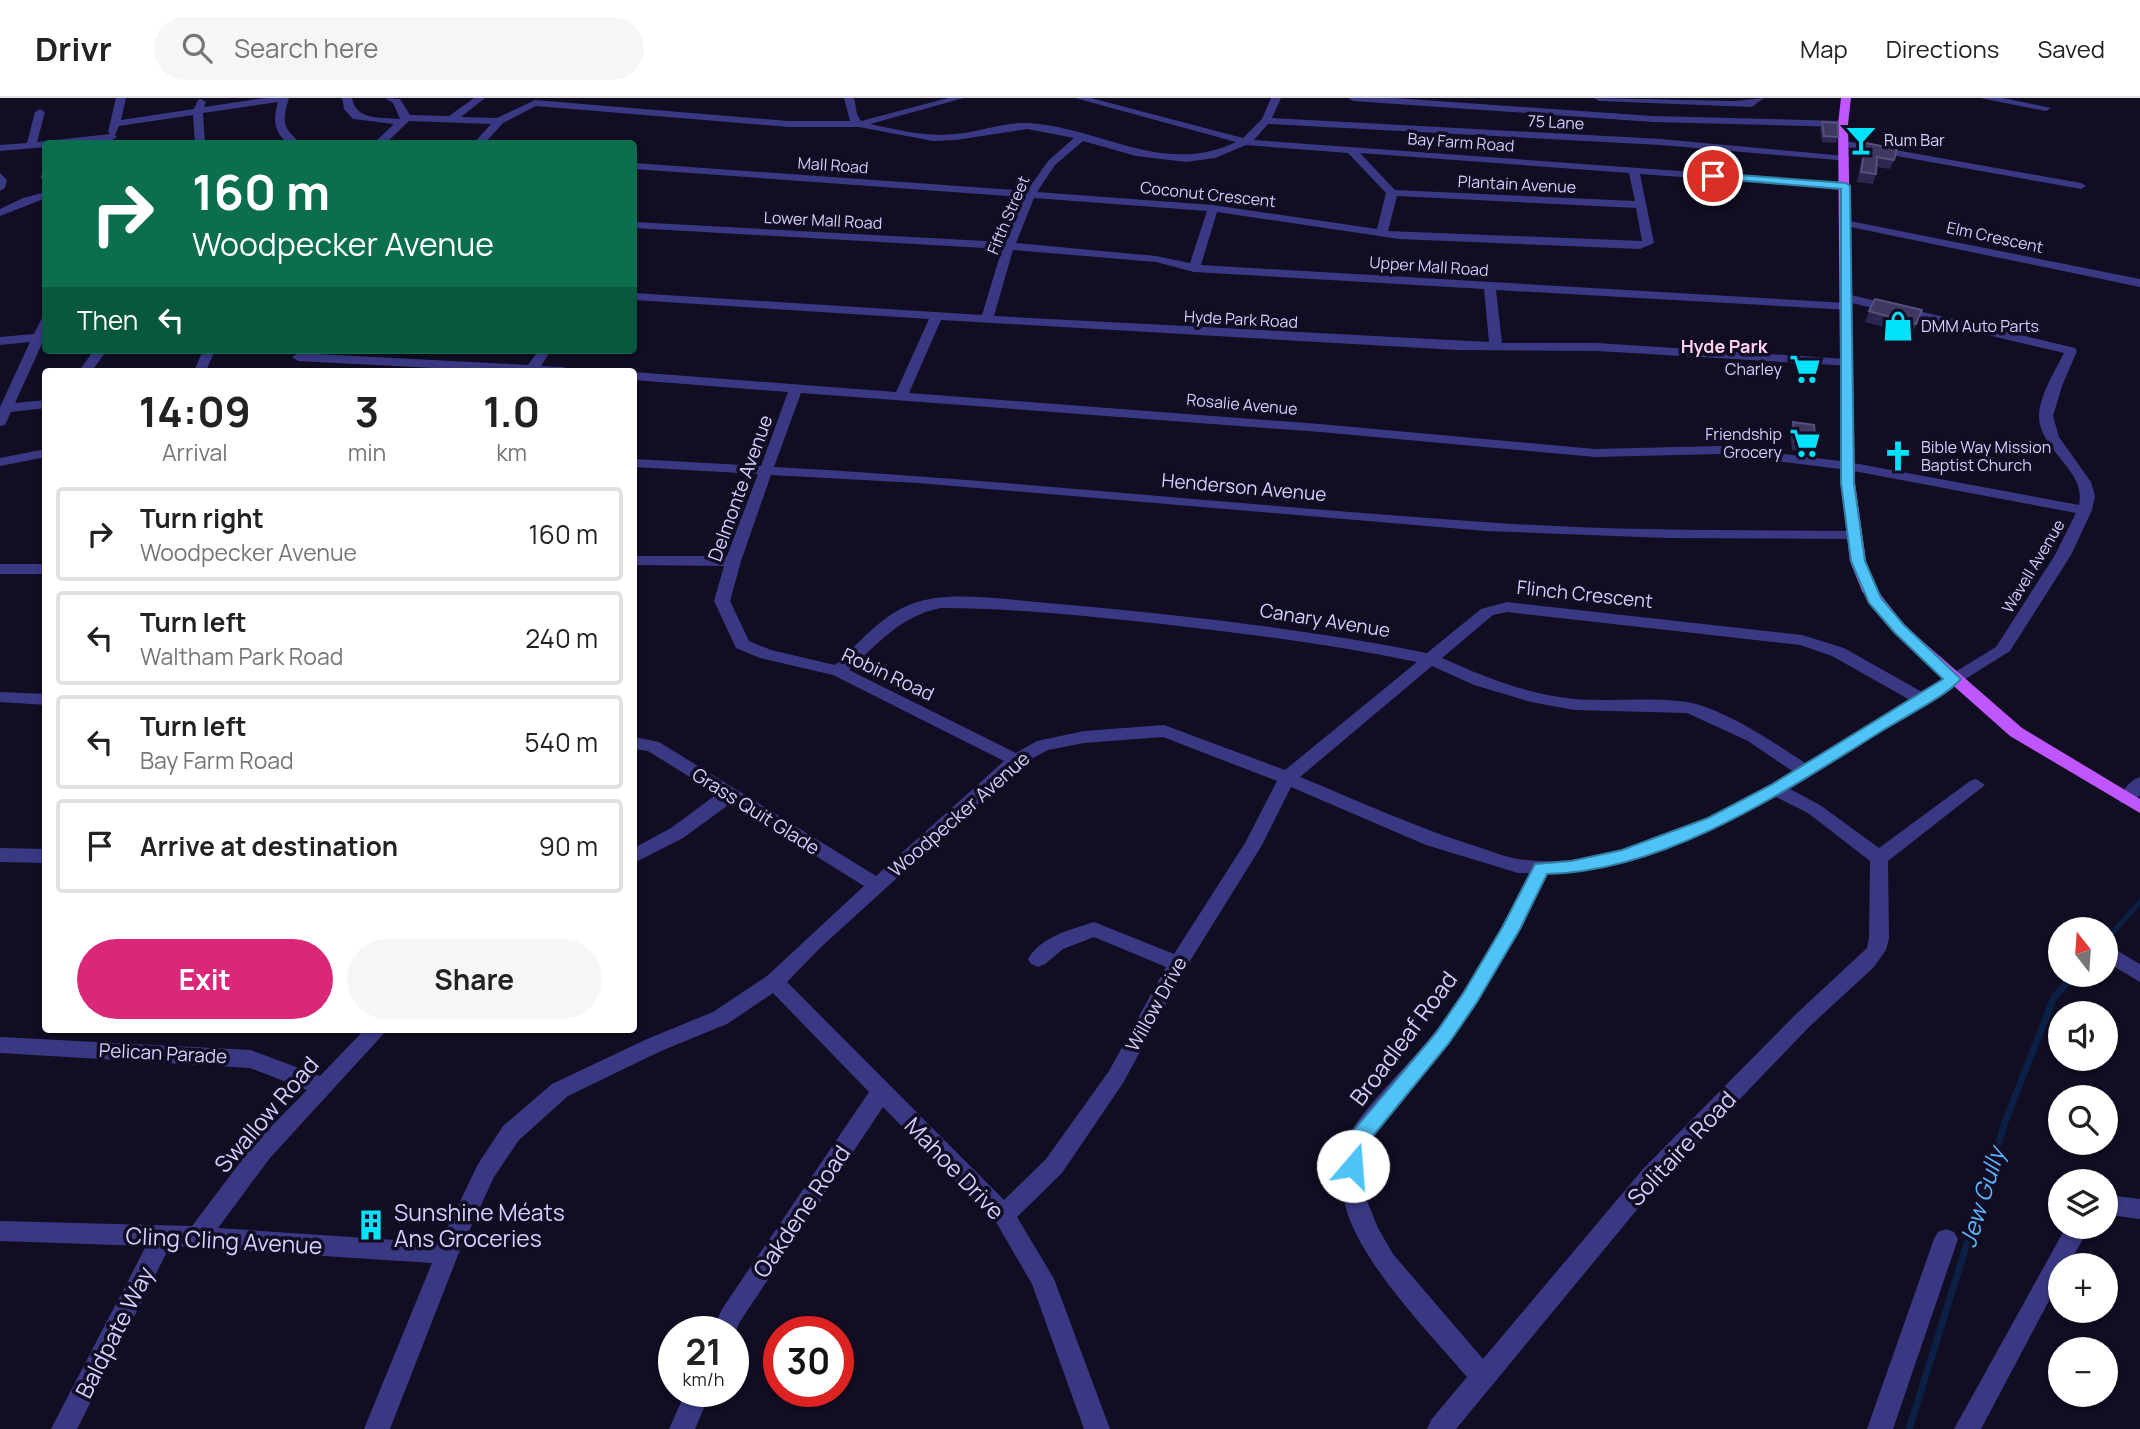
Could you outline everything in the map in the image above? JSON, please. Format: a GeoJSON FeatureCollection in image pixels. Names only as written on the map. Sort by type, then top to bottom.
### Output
{"type":"FeatureCollection","features":[{"type":"Feature","properties":{"kind":"main road"},"geometry":{"type":"LineString","coordinates":[[1846,98],[1843,124],[1846,186],[1844,223],[1847,466],[1858,561],[1874,600],[1899,629],[1953,679],[2016,732],[2133,803]]}},
{"type":"Feature","properties":{"kind":"street"},"geometry":{"type":"LineString","coordinates":[[111,140],[121,98]]}},
{"type":"Feature","properties":{"kind":"street"},"geometry":{"type":"LineString","coordinates":[[200,140],[198,111],[205,98]]}},
{"type":"Feature","properties":{"kind":"street"},"geometry":{"type":"LineString","coordinates":[[115,124],[284,98],[278,116],[279,128],[289,140]]}},
{"type":"Feature","properties":{"kind":"street"},"geometry":{"type":"LineString","coordinates":[[347,98],[349,109],[357,117],[499,121]]}},
{"type":"Feature","properties":{"kind":"street"},"geometry":{"type":"LineString","coordinates":[[390,98],[397,101],[405,120]]}},
{"type":"Feature","properties":{"kind":"street"},"geometry":{"type":"LineString","coordinates":[[453,118],[480,98]]}},
{"type":"Feature","properties":{"kind":"street"},"geometry":{"type":"LineString","coordinates":[[849,98],[853,118],[860,124],[897,134],[944,139],[1026,126],[1143,155],[1176,159],[1205,158],[1246,142],[1266,121],[1276,98]]}},
{"type":"Feature","properties":{"kind":"street"},"geometry":{"type":"LineString","coordinates":[[482,140],[499,121],[530,104],[788,124],[860,124],[959,98]]}},
{"type":"Feature","properties":{"kind":"street","name":"Bay Farm Road"},"geometry":{"type":"LineString","coordinates":[[1080,98],[1246,142],[1846,186]]}},
{"type":"Feature","properties":{"kind":"street"},"geometry":{"type":"LineString","coordinates":[[1101,104],[1116,98]]}},
{"type":"Feature","properties":{"kind":"street"},"geometry":{"type":"LineString","coordinates":[[1353,98],[1653,119],[1843,124]]}},
{"type":"Feature","properties":{"kind":"street"},"geometry":{"type":"LineString","coordinates":[[1599,98],[1752,104],[1759,98]]}},
{"type":"Feature","properties":{"kind":"street"},"geometry":{"type":"LineString","coordinates":[[1985,98],[2046,108]]}},
{"type":"Feature","properties":{"kind":"street"},"geometry":{"type":"LineString","coordinates":[[1649,102],[1653,119]]}},
{"type":"Feature","properties":{"kind":"street"},"geometry":{"type":"LineString","coordinates":[[31,145],[40,113]]}},
{"type":"Feature","properties":{"kind":"street"},"geometry":{"type":"LineString","coordinates":[[382,140],[405,120]]}},
{"type":"Feature","properties":{"kind":"street","name":"75 Lane"},"geometry":{"type":"LineString","coordinates":[[1266,121],[1845,152],[2081,186]]}},
{"type":"Feature","properties":{"kind":"street","name":"Fifth Street"},"geometry":{"type":"LineString","coordinates":[[987,318],[1010,246],[1030,196],[1048,166],[1080,138]]}},
{"type":"Feature","properties":{"kind":"street"},"geometry":{"type":"LineString","coordinates":[[0,148],[42,144]]}},
{"type":"Feature","properties":{"kind":"street"},"geometry":{"type":"LineString","coordinates":[[1350,149],[1392,193],[1382,233]]}},
{"type":"Feature","properties":{"kind":"street","name":"Mall Road"},"geometry":{"type":"LineString","coordinates":[[637,166],[1030,196]]}},
{"type":"Feature","properties":{"kind":"street","name":"Coconut Crescent"},"geometry":{"type":"LineString","coordinates":[[1030,196],[1213,208],[1382,233],[1640,246],[1647,243],[1634,170]]}},
{"type":"Feature","properties":{"kind":"street"},"geometry":{"type":"LineString","coordinates":[[0,176],[0,188]]}},
{"type":"Feature","properties":{"kind":"street","name":"Plantain Avenue"},"geometry":{"type":"LineString","coordinates":[[1392,193],[1641,205]]}},
{"type":"Feature","properties":{"kind":"street"},"geometry":{"type":"LineString","coordinates":[[0,213],[42,196]]}},
{"type":"Feature","properties":{"kind":"street"},"geometry":{"type":"LineString","coordinates":[[0,198],[27,200]]}},
{"type":"Feature","properties":{"kind":"street"},"geometry":{"type":"LineString","coordinates":[[1194,268],[1213,208]]}},
{"type":"Feature","properties":{"kind":"street","name":"Elm Crescent"},"geometry":{"type":"LineString","coordinates":[[1844,223],[2140,283]]}},
{"type":"Feature","properties":{"kind":"street","name":"Lower Mall Road"},"geometry":{"type":"LineString","coordinates":[[637,225],[1010,246]]}},
{"type":"Feature","properties":{"kind":"street","name":"Upper Mall Road"},"geometry":{"type":"LineString","coordinates":[[1010,246],[1156,259],[1194,268],[1490,286],[1847,303]]}},
{"type":"Feature","properties":{"kind":"street"},"geometry":{"type":"LineString","coordinates":[[1490,286],[1496,346]]}},
{"type":"Feature","properties":{"kind":"street","name":"Hyde Park Road"},"geometry":{"type":"LineString","coordinates":[[637,296],[1103,327],[1496,346],[1597,347],[1847,363]]}},
{"type":"Feature","properties":{"kind":"street","name":"Wavell Avenue"},"geometry":{"type":"LineString","coordinates":[[1847,303],[2071,351],[2046,416],[2052,437],[2084,482],[2088,496],[2085,510],[2063,555],[2002,652],[1953,679]]}},
{"type":"Feature","properties":{"kind":"street"},"geometry":{"type":"LineString","coordinates":[[901,395],[937,315]]}},
{"type":"Feature","properties":{"kind":"street"},"geometry":{"type":"LineString","coordinates":[[0,422],[42,330]]}},
{"type":"Feature","properties":{"kind":"street"},"geometry":{"type":"LineString","coordinates":[[0,341],[39,337]]}},
{"type":"Feature","properties":{"kind":"street"},"geometry":{"type":"LineString","coordinates":[[298,356],[514,368]]}},
{"type":"Feature","properties":{"kind":"street","name":"Rosalie Avenue"},"geometry":{"type":"LineString","coordinates":[[637,376],[901,395],[1595,453],[1720,450],[1847,466],[2085,510]]}},
{"type":"Feature","properties":{"kind":"street","name":"Delmonte Avenue"},"geometry":{"type":"LineString","coordinates":[[722,601],[733,561],[796,388]]}},
{"type":"Feature","properties":{"kind":"street"},"geometry":{"type":"LineString","coordinates":[[7,408],[42,404]]}},
{"type":"Feature","properties":{"kind":"street"},"geometry":{"type":"LineString","coordinates":[[0,462],[42,454]]}},
{"type":"Feature","properties":{"kind":"street","name":"Henderson Avenue"},"geometry":{"type":"LineString","coordinates":[[637,463],[918,479],[1486,527],[1667,534],[1853,536]]}},
{"type":"Feature","properties":{"kind":"street"},"geometry":{"type":"LineString","coordinates":[[637,561],[733,561]]}},
{"type":"Feature","properties":{"kind":"street"},"geometry":{"type":"LineString","coordinates":[[0,569],[42,569]]}},
{"type":"Feature","properties":{"kind":"street","name":"Robin Road"},"geometry":{"type":"LineString","coordinates":[[722,601],[742,644],[766,654],[838,671],[1016,760]]}},
{"type":"Feature","properties":{"kind":"street","name":"Canary Avenue"},"geometry":{"type":"LineString","coordinates":[[838,671],[898,618],[915,608],[941,603],[984,603],[1269,631],[1430,659],[1480,681],[1531,697],[1574,704],[1690,708],[1754,737],[1805,772]]}},
{"type":"Feature","properties":{"kind":"street","name":"Flinch Crescent"},"geometry":{"type":"LineString","coordinates":[[1287,778],[1487,612],[1507,607],[1802,640],[1838,652],[1923,700]]}},
{"type":"Feature","properties":{"kind":"street","name":"Woodpecker Avenue"},"geometry":{"type":"LineString","coordinates":[[377,1429],[447,1254],[486,1171],[511,1133],[559,1090],[654,1045],[720,1018],[774,982],[876,885],[1016,760],[1043,745],[1125,732],[1164,731],[1287,778],[1433,840],[1518,866],[1571,867],[1625,856],[1714,822],[1805,772],[1953,679]]}},
{"type":"Feature","properties":{"kind":"street"},"geometry":{"type":"LineString","coordinates":[[0,697],[42,700]]}},
{"type":"Feature","properties":{"kind":"street","name":"Grass Quit Glade"},"geometry":{"type":"LineString","coordinates":[[637,743],[653,746],[876,885]]}},
{"type":"Feature","properties":{"kind":"street","name":"Willow Drive"},"geometry":{"type":"LineString","coordinates":[[1004,1215],[1054,1166],[1116,1077],[1178,964],[1252,845],[1287,778]]}},
{"type":"Feature","properties":{"kind":"street"},"geometry":{"type":"LineString","coordinates":[[2133,803],[2140,783]]}},
{"type":"Feature","properties":{"kind":"street"},"geometry":{"type":"LineString","coordinates":[[1776,789],[1814,810],[1879,858],[1976,785]]}},
{"type":"Feature","properties":{"kind":"street"},"geometry":{"type":"LineString","coordinates":[[637,854],[677,833],[729,795]]}},
{"type":"Feature","properties":{"kind":"street"},"geometry":{"type":"LineString","coordinates":[[0,855],[42,856]]}},
{"type":"Feature","properties":{"kind":"street","name":"Solitaire Road"},"geometry":{"type":"LineString","coordinates":[[1440,1429],[1651,1176],[1803,1020],[1866,963],[1876,950],[1879,938],[1879,858]]}},
{"type":"Feature","properties":{"kind":"street","name":"Broadleaf Road"},"geometry":{"type":"LineString","coordinates":[[1482,1376],[1385,1262],[1368,1233],[1353,1196],[1353,1166],[1359,1138],[1442,1038],[1470,997],[1511,929],[1541,868]]}},
{"type":"Feature","properties":{"kind":"street"},"geometry":{"type":"LineString","coordinates":[[1038,959],[1056,944],[1094,929],[1178,964]]}},
{"type":"Feature","properties":{"kind":"street"},"geometry":{"type":"LineString","coordinates":[[2118,960],[2140,974]]}},
{"type":"Feature","properties":{"kind":"street","name":"Mahoe Drive"},"geometry":{"type":"LineString","coordinates":[[774,982],[1004,1215],[1042,1279],[1097,1429]]}},
{"type":"Feature","properties":{"kind":"street","name":"Swallow Road"},"geometry":{"type":"LineString","coordinates":[[198,1237],[262,1151],[321,1086],[375,1033]]}},
{"type":"Feature","properties":{"kind":"street","name":"Pelican Parade"},"geometry":{"type":"LineString","coordinates":[[0,1045],[251,1059],[321,1086]]}},
{"type":"Feature","properties":{"kind":"street","name":"Oakdene Road"},"geometry":{"type":"LineString","coordinates":[[732,1316],[881,1092]]}},
{"type":"Feature","properties":{"kind":"street"},"geometry":{"type":"LineString","coordinates":[[2118,1206],[2140,1209]]}},
{"type":"Feature","properties":{"kind":"street","name":"Cling Cling Avenue"},"geometry":{"type":"LineString","coordinates":[[0,1231],[198,1237],[447,1254]]}},
{"type":"Feature","properties":{"kind":"street","name":"Baldpate Way"},"geometry":{"type":"LineString","coordinates":[[64,1429],[163,1236]]}},
{"type":"Feature","properties":{"kind":"street"},"geometry":{"type":"LineString","coordinates":[[1880,1429],[1946,1239]]}},
{"type":"Feature","properties":{"kind":"street"},"geometry":{"type":"LineString","coordinates":[[1967,1429],[2071,1239]]}},
{"type":"Feature","properties":{"kind":"street"},"geometry":{"type":"LineString","coordinates":[[682,1429],[692,1407]]}},
{"type":"Feature","properties":{"kind":"building"},"geometry":{"type":"Polygon","coordinates":[[[1822,122],[1838,123],[1838,137],[1824,136],[1822,122]]]}},
{"type":"Feature","properties":{"kind":"building"},"geometry":{"type":"Polygon","coordinates":[[[1866,143],[1897,149],[1894,160],[1877,157],[1876,174],[1861,172],[1866,143]]]}},
{"type":"Feature","properties":{"kind":"building"},"geometry":{"type":"Polygon","coordinates":[[[1875,299],[1922,310],[1916,324],[1869,311],[1875,299]]]}},
{"type":"Feature","properties":{"kind":"building"},"geometry":{"type":"Polygon","coordinates":[[[1793,422],[1814,425],[1816,445],[1794,442],[1793,422]]]}},
{"type":"Feature","properties":{"kind":"waterway","name":"Jew Gully"},"geometry":{"type":"LineString","coordinates":[[2118,927],[2140,902]]}},
{"type":"Feature","properties":{"kind":"waterway","name":"Jew Gully"},"geometry":{"type":"LineString","coordinates":[[1909,1429],[2005,1122],[2054,997],[2064,987]]}},
{"type":"Feature","properties":{"kind":"place","name":"Rum Bar"},"geometry":{"type":"Point","coordinates":[1861,140]}},
{"type":"Feature","properties":{"kind":"place","name":"DMM Auto Parts"},"geometry":{"type":"Point","coordinates":[1898,326]}},
{"type":"Feature","properties":{"kind":"place","name":"Charley"},"geometry":{"type":"Point","coordinates":[1805,369]}},
{"type":"Feature","properties":{"kind":"place","name":"Friendship Grocery"},"geometry":{"type":"Point","coordinates":[1805,443]}},
{"type":"Feature","properties":{"kind":"place","name":"Bible Way Mission Baptist Church"},"geometry":{"type":"Point","coordinates":[1898,456]}},
{"type":"Feature","properties":{"kind":"place","name":"Sunshine Méats Ans Groceries"},"geometry":{"type":"Point","coordinates":[371,1225]}},
{"type":"Feature","properties":{"kind":"district","name":"Hyde Park"},"geometry":{"type":"Point","coordinates":[1724,346]}},
{"type":"Feature","properties":{"kind":"route"},"geometry":{"type":"LineString","coordinates":[[1353,1166],[1359,1138],[1442,1038],[1470,997],[1511,929],[1541,868],[1571,867],[1625,856],[1714,822],[1776,789],[1953,679],[1899,629],[1874,600],[1858,561],[1850,517],[1848,483],[1844,223],[1846,186],[1713,176]]}}]}
